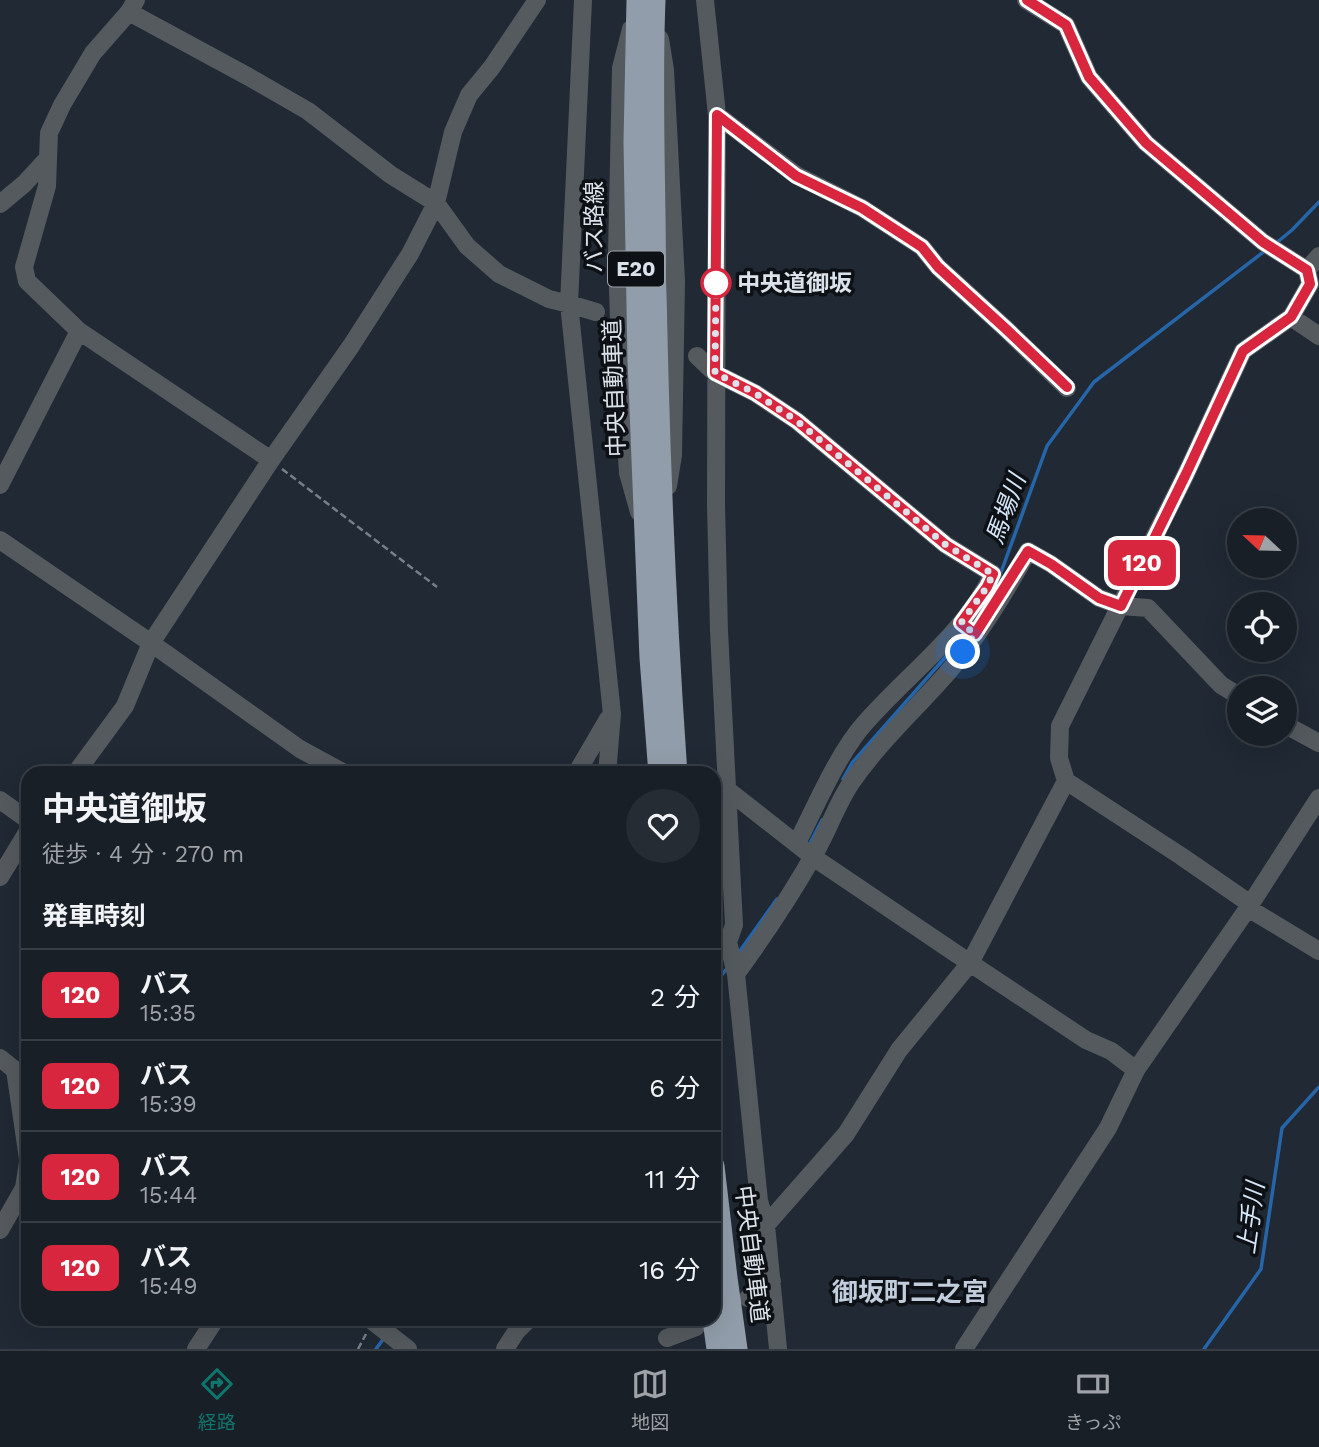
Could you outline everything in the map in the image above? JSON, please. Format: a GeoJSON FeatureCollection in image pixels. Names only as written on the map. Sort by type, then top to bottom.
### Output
{"type":"FeatureCollection","features":[{"type":"Feature","properties":{"kind":"highway","name":"中央自動車道"},"geometry":{"type":"LineString","coordinates":[[646,2],[654,136],[657,365],[669,657],[676,766]]}},
{"type":"Feature","properties":{"kind":"highway","name":"中央自動車道"},"geometry":{"type":"LineString","coordinates":[[646,2],[634,117],[635,257],[650,658],[658,766]]}},
{"type":"Feature","properties":{"kind":"highway","name":"中央自動車道"},"geometry":{"type":"LineString","coordinates":[[721,1226],[737,1349]]}},
{"type":"Feature","properties":{"kind":"highway","name":"中央自動車道"},"geometry":{"type":"LineString","coordinates":[[706,1326],[718,1349]]}},
{"type":"Feature","properties":{"kind":"street"},"geometry":{"type":"LineString","coordinates":[[81,766],[125,706],[151,643],[410,254],[436,202],[453,132],[470,95],[537,0]]}},
{"type":"Feature","properties":{"kind":"street"},"geometry":{"type":"LineString","coordinates":[[583,0],[569,303],[612,713],[608,766]]}},
{"type":"Feature","properties":{"kind":"street"},"geometry":{"type":"LineString","coordinates":[[705,0],[717,115],[715,373],[721,766]]}},
{"type":"Feature","properties":{"kind":"street"},"geometry":{"type":"LineString","coordinates":[[1027,0],[1066,25],[1089,77],[1146,143],[1263,242],[1313,263],[1310,284],[1291,317],[1243,351],[1186,474],[1060,726],[1059,758],[1066,781],[1237,895],[1248,903],[1248,908]]}},
{"type":"Feature","properties":{"kind":"street"},"geometry":{"type":"LineString","coordinates":[[271,460],[79,331],[27,281],[24,267],[47,187],[49,133],[62,105],[93,53],[133,6],[308,111],[391,175],[436,202],[467,246],[499,274],[549,299],[596,312]]}},
{"type":"Feature","properties":{"kind":"street"},"geometry":{"type":"LineString","coordinates":[[717,115],[796,176],[862,208],[922,247],[938,267],[1067,387]]}},
{"type":"Feature","properties":{"kind":"street"},"geometry":{"type":"LineString","coordinates":[[0,204],[24,184],[48,158]]}},
{"type":"Feature","properties":{"kind":"street"},"geometry":{"type":"LineString","coordinates":[[1291,317],[1319,336]]}},
{"type":"Feature","properties":{"kind":"street"},"geometry":{"type":"LineString","coordinates":[[0,485],[79,331]]}},
{"type":"Feature","properties":{"kind":"street"},"geometry":{"type":"LineString","coordinates":[[698,356],[715,373],[755,393],[797,421],[946,545],[993,574],[950,669],[888,736],[851,783],[805,850]]}},
{"type":"Feature","properties":{"kind":"street"},"geometry":{"type":"LineString","coordinates":[[0,540],[300,749],[331,766]]}},
{"type":"Feature","properties":{"kind":"street"},"geometry":{"type":"LineString","coordinates":[[729,959],[759,942],[805,850],[842,756],[864,724],[968,629],[1028,551],[1099,598],[1121,606],[1148,608],[1227,689]]}},
{"type":"Feature","properties":{"kind":"street"},"geometry":{"type":"LineString","coordinates":[[581,766],[612,713]]}},
{"type":"Feature","properties":{"kind":"street"},"geometry":{"type":"LineString","coordinates":[[1297,731],[1319,743]]}},
{"type":"Feature","properties":{"kind":"street"},"geometry":{"type":"LineString","coordinates":[[766,1225],[846,1134],[899,1050],[970,963],[1066,781]]}},
{"type":"Feature","properties":{"kind":"street"},"geometry":{"type":"LineString","coordinates":[[721,787],[805,850],[970,963],[1086,1040],[1111,1051],[1136,1070]]}},
{"type":"Feature","properties":{"kind":"street"},"geometry":{"type":"LineString","coordinates":[[721,787],[734,925],[729,959],[759,1201],[766,1225],[778,1349]]}},
{"type":"Feature","properties":{"kind":"street"},"geometry":{"type":"LineString","coordinates":[[964,1349],[1108,1128],[1136,1070],[1248,908],[1319,798]]}},
{"type":"Feature","properties":{"kind":"street"},"geometry":{"type":"LineString","coordinates":[[0,800],[21,815]]}},
{"type":"Feature","properties":{"kind":"street"},"geometry":{"type":"LineString","coordinates":[[0,877],[21,842]]}},
{"type":"Feature","properties":{"kind":"street"},"geometry":{"type":"LineString","coordinates":[[1248,908],[1319,951]]}},
{"type":"Feature","properties":{"kind":"street"},"geometry":{"type":"LineString","coordinates":[[0,1058],[21,1072]]}},
{"type":"Feature","properties":{"kind":"street"},"geometry":{"type":"LineString","coordinates":[[0,1230],[21,1193]]}},
{"type":"Feature","properties":{"kind":"street"},"geometry":{"type":"LineString","coordinates":[[748,1298],[772,1280]]}},
{"type":"Feature","properties":{"kind":"street"},"geometry":{"type":"LineString","coordinates":[[196,1349],[211,1326]]}},
{"type":"Feature","properties":{"kind":"street"},"geometry":{"type":"LineString","coordinates":[[379,1326],[408,1349]]}},
{"type":"Feature","properties":{"kind":"street"},"geometry":{"type":"LineString","coordinates":[[505,1349],[522,1326]]}},
{"type":"Feature","properties":{"kind":"street"},"geometry":{"type":"LineString","coordinates":[[667,1335],[696,1326]]}},
{"type":"Feature","properties":{"kind":"path"},"geometry":{"type":"LineString","coordinates":[[271,460],[437,587]]}},
{"type":"Feature","properties":{"kind":"waterway","name":"馬場川"},"geometry":{"type":"LineString","coordinates":[[1275,244],[1319,202]]}},
{"type":"Feature","properties":{"kind":"waterway","name":"馬場川"},"geometry":{"type":"LineString","coordinates":[[1000,575],[1047,446],[1094,382],[1266,250]]}},
{"type":"Feature","properties":{"kind":"waterway","name":"馬場川"},"geometry":{"type":"LineString","coordinates":[[843,779],[852,763],[950,652],[987,604]]}},
{"type":"Feature","properties":{"kind":"waterway","name":"馬場川"},"geometry":{"type":"LineString","coordinates":[[808,847],[822,820]]}},
{"type":"Feature","properties":{"kind":"waterway","name":"馬場川"},"geometry":{"type":"LineString","coordinates":[[737,955],[777,899]]}},
{"type":"Feature","properties":{"kind":"waterway","name":"馬場川"},"geometry":{"type":"LineString","coordinates":[[721,976],[728,967]]}},
{"type":"Feature","properties":{"kind":"waterway","name":"上手川"},"geometry":{"type":"LineString","coordinates":[[1204,1349],[1261,1269],[1282,1128],[1319,1087]]}},
{"type":"Feature","properties":{"kind":"waterway","name":"馬場川"},"geometry":{"type":"LineString","coordinates":[[376,1349],[384,1338]]}},
{"type":"Feature","properties":{"kind":"bus line","name":"120"},"geometry":{"type":"LineString","coordinates":[[1027,0],[1066,25],[1089,77],[1146,143],[1263,242],[1307,270],[1310,284],[1291,317],[1243,351],[1121,606],[1099,598],[1028,551],[975,634],[961,623],[993,574],[946,545],[797,421],[755,393],[715,373],[717,115],[796,176],[862,208],[922,247],[938,267],[1067,387]]}},
{"type":"Feature","properties":{"kind":"place","name":"中央道御坂"},"geometry":{"type":"Point","coordinates":[716,283]}},
{"type":"Feature","properties":{"kind":"district","name":"御坂町二之宮"},"geometry":{"type":"Point","coordinates":[910,1292]}},
{"type":"Feature","properties":{"kind":"route"},"geometry":{"type":"LineString","coordinates":[[716,283],[715,373],[755,393],[797,421],[946,545],[993,574],[961,623],[975,634],[963,652]]}}]}
